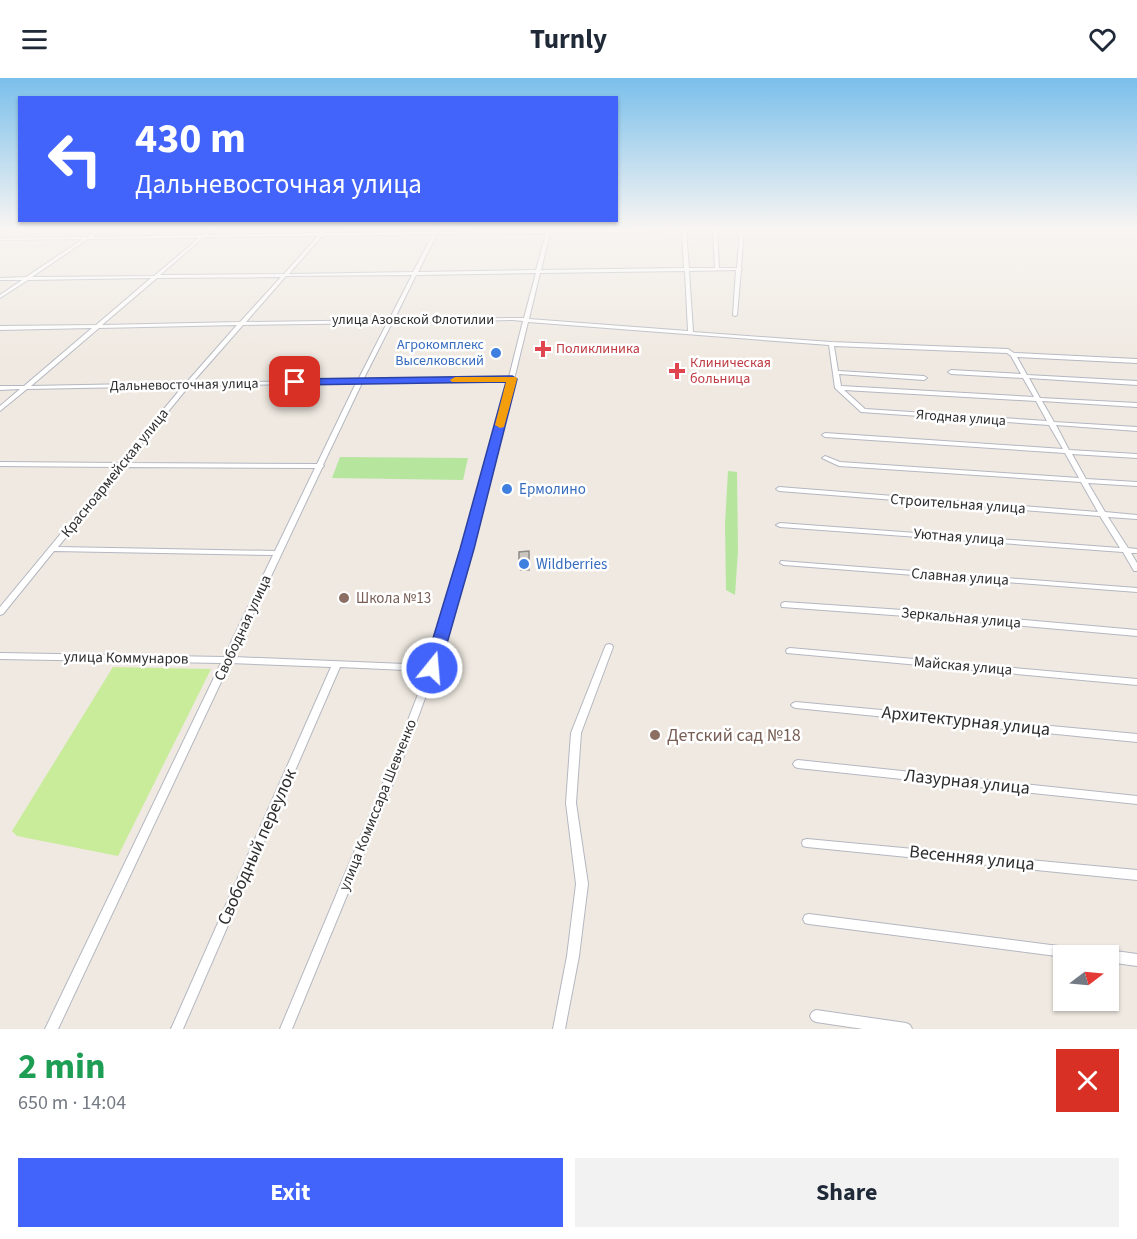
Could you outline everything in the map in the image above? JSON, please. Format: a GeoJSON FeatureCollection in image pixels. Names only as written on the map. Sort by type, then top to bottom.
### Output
{"type":"FeatureCollection","features":[{"type":"Feature","properties":{"kind":"street"},"geometry":{"type":"LineString","coordinates":[[0,297],[38,272]]}},
{"type":"Feature","properties":{"kind":"street"},"geometry":{"type":"LineString","coordinates":[[0,408],[162,272]]}},
{"type":"Feature","properties":{"kind":"street","name":"Красноармейская улица"},"geometry":{"type":"LineString","coordinates":[[0,612],[187,385],[286,272]]}},
{"type":"Feature","properties":{"kind":"street"},"geometry":{"type":"LineString","coordinates":[[0,279],[442,272]]}},
{"type":"Feature","properties":{"kind":"street","name":"улица Комиссара Шевченко"},"geometry":{"type":"LineString","coordinates":[[286,1029],[396,764],[432,668],[467,549],[539,272]]}},
{"type":"Feature","properties":{"kind":"street"},"geometry":{"type":"LineString","coordinates":[[688,272],[692,333]]}},
{"type":"Feature","properties":{"kind":"street"},"geometry":{"type":"LineString","coordinates":[[735,315],[740,272]]}},
{"type":"Feature","properties":{"kind":"street","name":"Свободная улица"},"geometry":{"type":"LineString","coordinates":[[51,1029],[360,381],[416,273]]}},
{"type":"Feature","properties":{"kind":"street","name":"улица Азовской Флотилии"},"geometry":{"type":"LineString","coordinates":[[0,328],[244,322],[527,320],[829,344],[1008,351],[1013,355],[1137,360]]}},
{"type":"Feature","properties":{"kind":"street"},"geometry":{"type":"LineString","coordinates":[[829,344],[838,388],[1137,405]]}},
{"type":"Feature","properties":{"kind":"street"},"geometry":{"type":"LineString","coordinates":[[1013,355],[1103,515],[1137,569]]}},
{"type":"Feature","properties":{"kind":"street"},"geometry":{"type":"LineString","coordinates":[[835,372],[924,378]]}},
{"type":"Feature","properties":{"kind":"street"},"geometry":{"type":"LineString","coordinates":[[951,372],[1137,383]]}},
{"type":"Feature","properties":{"kind":"street","name":"Дальневосточная улица"},"geometry":{"type":"LineString","coordinates":[[0,388],[512,379]]}},
{"type":"Feature","properties":{"kind":"street","name":"Ягодная улица"},"geometry":{"type":"LineString","coordinates":[[838,388],[863,411],[1137,429]]}},
{"type":"Feature","properties":{"kind":"street"},"geometry":{"type":"LineString","coordinates":[[825,435],[1137,456]]}},
{"type":"Feature","properties":{"kind":"street"},"geometry":{"type":"LineString","coordinates":[[825,458],[839,464],[1137,484]]}},
{"type":"Feature","properties":{"kind":"street"},"geometry":{"type":"LineString","coordinates":[[0,464],[321,466]]}},
{"type":"Feature","properties":{"kind":"street","name":"Строительная улица"},"geometry":{"type":"LineString","coordinates":[[779,489],[1137,517]]}},
{"type":"Feature","properties":{"kind":"street","name":"Уютная улица"},"geometry":{"type":"LineString","coordinates":[[780,525],[1137,551]]}},
{"type":"Feature","properties":{"kind":"street"},"geometry":{"type":"LineString","coordinates":[[53,549],[278,553]]}},
{"type":"Feature","properties":{"kind":"street","name":"Славная улица"},"geometry":{"type":"LineString","coordinates":[[784,563],[1137,590]]}},
{"type":"Feature","properties":{"kind":"street","name":"Зеркальная улица"},"geometry":{"type":"LineString","coordinates":[[785,605],[947,616],[1137,633]]}},
{"type":"Feature","properties":{"kind":"street"},"geometry":{"type":"LineString","coordinates":[[559,1029],[573,956],[582,884],[571,803],[576,733],[609,647]]}},
{"type":"Feature","properties":{"kind":"street","name":"Майская улица"},"geometry":{"type":"LineString","coordinates":[[790,651],[1137,682]]}},
{"type":"Feature","properties":{"kind":"street","name":"улица Коммунаров"},"geometry":{"type":"LineString","coordinates":[[0,656],[227,660],[432,668]]}},
{"type":"Feature","properties":{"kind":"street","name":"Свободный переулок"},"geometry":{"type":"LineString","coordinates":[[177,1029],[337,664]]}},
{"type":"Feature","properties":{"kind":"street","name":"Архитектурная улица"},"geometry":{"type":"LineString","coordinates":[[796,705],[1137,738]]}},
{"type":"Feature","properties":{"kind":"street","name":"Лазурная улица"},"geometry":{"type":"LineString","coordinates":[[798,764],[1137,800]]}},
{"type":"Feature","properties":{"kind":"street","name":"Весенняя улица"},"geometry":{"type":"LineString","coordinates":[[807,843],[1137,875]]}},
{"type":"Feature","properties":{"kind":"street"},"geometry":{"type":"LineString","coordinates":[[809,919],[1053,950]]}},
{"type":"Feature","properties":{"kind":"street"},"geometry":{"type":"LineString","coordinates":[[1119,958],[1137,960]]}},
{"type":"Feature","properties":{"kind":"street"},"geometry":{"type":"LineString","coordinates":[[816,1016],[906,1029]]}},
{"type":"Feature","properties":{"kind":"green space"},"geometry":{"type":"Polygon","coordinates":[[[340,457],[468,458],[463,480],[332,478],[340,457]]]}},
{"type":"Feature","properties":{"kind":"green space"},"geometry":{"type":"Polygon","coordinates":[[[728,471],[737,472],[738,551],[735,595],[726,590],[725,524],[728,471]]]}},
{"type":"Feature","properties":{"kind":"green space"},"geometry":{"type":"Polygon","coordinates":[[[113,667],[211,669],[118,856],[17,836],[12,831],[113,667]]]}},
{"type":"Feature","properties":{"kind":"building"},"geometry":{"type":"Polygon","coordinates":[[[529,551],[529,561],[519,561],[519,552],[529,551]]]}},
{"type":"Feature","properties":{"kind":"slow traffic"},"geometry":{"type":"LineString","coordinates":[[455,380],[512,379],[500,425]]}},
{"type":"Feature","properties":{"kind":"place","name":"Поликлиника"},"geometry":{"type":"Point","coordinates":[543,349]}},
{"type":"Feature","properties":{"kind":"place","name":"Агрокомплекс Выселковский"},"geometry":{"type":"Point","coordinates":[496,353]}},
{"type":"Feature","properties":{"kind":"place","name":"Клиническая больница"},"geometry":{"type":"Point","coordinates":[677,371]}},
{"type":"Feature","properties":{"kind":"place","name":"Ермолино"},"geometry":{"type":"Point","coordinates":[507,489]}},
{"type":"Feature","properties":{"kind":"place","name":"Wildberries"},"geometry":{"type":"Point","coordinates":[524,564]}},
{"type":"Feature","properties":{"kind":"place","name":"Школа №13"},"geometry":{"type":"Point","coordinates":[344,598]}},
{"type":"Feature","properties":{"kind":"place","name":"Детский сад №18"},"geometry":{"type":"Point","coordinates":[655,735]}},
{"type":"Feature","properties":{"kind":"route"},"geometry":{"type":"LineString","coordinates":[[295,382],[512,379],[489,470],[432,668]]}}]}
